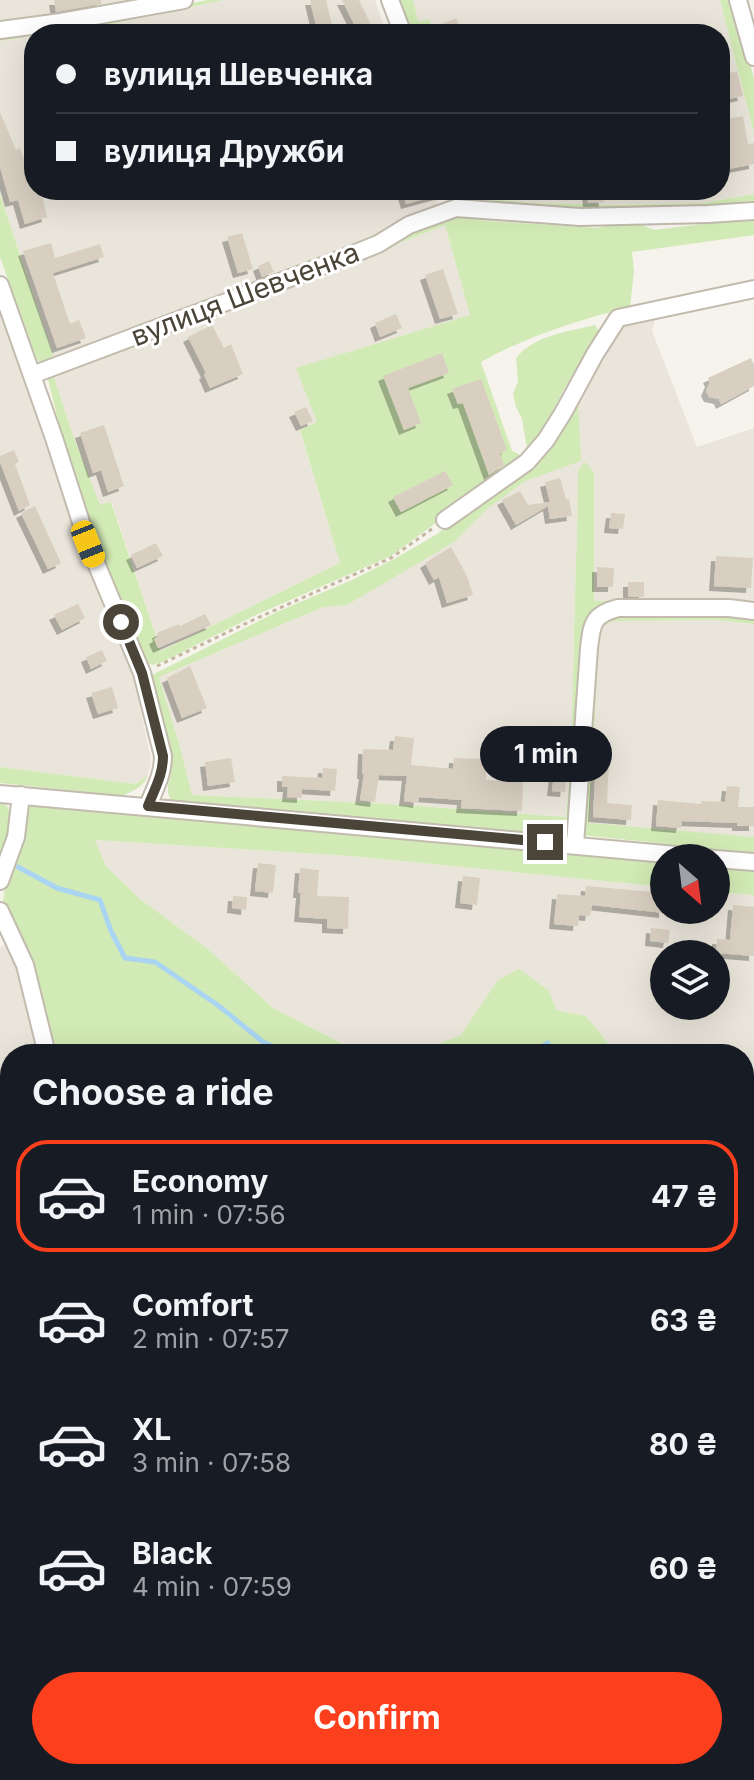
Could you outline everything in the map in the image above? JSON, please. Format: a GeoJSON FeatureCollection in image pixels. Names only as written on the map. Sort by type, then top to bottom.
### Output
{"type":"FeatureCollection","features":[{"type":"Feature","properties":{"kind":"street"},"geometry":{"type":"LineString","coordinates":[[46,24],[184,0]]}},
{"type":"Feature","properties":{"kind":"street"},"geometry":{"type":"LineString","coordinates":[[390,0],[399,24]]}},
{"type":"Feature","properties":{"kind":"street"},"geometry":{"type":"LineString","coordinates":[[738,0],[754,57]]}},
{"type":"Feature","properties":{"kind":"street"},"geometry":{"type":"LineString","coordinates":[[0,30],[24,27]]}},
{"type":"Feature","properties":{"kind":"street"},"geometry":{"type":"LineString","coordinates":[[453,200],[456,208],[580,217],[754,211]]}},
{"type":"Feature","properties":{"kind":"street","name":"вулиця Шевченка"},"geometry":{"type":"LineString","coordinates":[[32,375],[346,257],[378,244],[409,225],[456,208]]}},
{"type":"Feature","properties":{"kind":"street"},"geometry":{"type":"LineString","coordinates":[[0,285],[88,544],[142,673],[163,756],[160,781],[148,806]]}},
{"type":"Feature","properties":{"kind":"street"},"geometry":{"type":"LineString","coordinates":[[445,520],[527,462],[546,440],[618,318],[754,289]]}},
{"type":"Feature","properties":{"kind":"street"},"geometry":{"type":"LineString","coordinates":[[575,845],[589,648],[596,618],[603,612],[618,608],[729,608],[754,611]]}},
{"type":"Feature","properties":{"kind":"street"},"geometry":{"type":"LineString","coordinates":[[0,794],[650,852]]}},
{"type":"Feature","properties":{"kind":"street"},"geometry":{"type":"LineString","coordinates":[[0,881],[16,837],[21,795]]}},
{"type":"Feature","properties":{"kind":"street"},"geometry":{"type":"LineString","coordinates":[[730,860],[754,862]]}},
{"type":"Feature","properties":{"kind":"street"},"geometry":{"type":"LineString","coordinates":[[0,911],[25,965],[45,1044]]}},
{"type":"Feature","properties":{"kind":"path"},"geometry":{"type":"LineString","coordinates":[[142,673],[391,558],[445,520]]}},
{"type":"Feature","properties":{"kind":"shaded area"},"geometry":{"type":"Polygon","coordinates":[[[0,0],[152,0],[0,23],[0,0]]]}},
{"type":"Feature","properties":{"kind":"shaded area"},"geometry":{"type":"Polygon","coordinates":[[[224,0],[375,0],[383,24],[112,24],[224,0]]]}},
{"type":"Feature","properties":{"kind":"shaded area"},"geometry":{"type":"Polygon","coordinates":[[[413,0],[720,0],[726,24],[422,24],[418,21],[413,0]]]}},
{"type":"Feature","properties":{"kind":"shaded area"},"geometry":{"type":"Polygon","coordinates":[[[24,37],[24,200],[437,200],[439,207],[389,227],[371,241],[54,357],[0,195],[0,41],[24,37]]]}},
{"type":"Feature","properties":{"kind":"shaded area"},"geometry":{"type":"Polygon","coordinates":[[[730,39],[754,133],[754,194],[730,198],[730,39]]]}},
{"type":"Feature","properties":{"kind":"shaded area"},"geometry":{"type":"Polygon","coordinates":[[[503,200],[720,200],[616,205],[503,200]]]}},
{"type":"Feature","properties":{"kind":"shaded area"},"geometry":{"type":"Polygon","coordinates":[[[445,225],[470,315],[297,368],[317,422],[300,431],[340,563],[161,651],[112,503],[100,505],[54,377],[445,225]]]}},
{"type":"Feature","properties":{"kind":"shaded area"},"geometry":{"type":"Polygon","coordinates":[[[0,314],[58,475],[71,522],[132,668],[151,760],[148,775],[136,784],[0,767],[0,314]]]}},
{"type":"Feature","properties":{"kind":"shaded area"},"geometry":{"type":"Polygon","coordinates":[[[655,319],[652,331],[697,447],[754,428],[754,603],[594,601],[594,472],[576,556],[571,757],[566,817],[390,804],[192,795],[159,677],[323,607],[347,605],[525,481],[580,461],[578,398],[620,327],[655,319]]]}},
{"type":"Feature","properties":{"kind":"shaded area"},"geometry":{"type":"Polygon","coordinates":[[[715,620],[754,624],[754,837],[589,824],[600,628],[612,621],[715,620]]]}},
{"type":"Feature","properties":{"kind":"shaded area"},"geometry":{"type":"Polygon","coordinates":[[[94,840],[351,856],[650,886],[650,924],[730,924],[730,893],[754,895],[754,1044],[609,1044],[586,1016],[556,1010],[498,980],[461,1036],[440,1044],[343,1044],[273,1008],[209,950],[140,899],[106,866],[94,840]]]}},
{"type":"Feature","properties":{"kind":"shaded area"},"geometry":{"type":"Polygon","coordinates":[[[4,945],[17,958],[40,1044],[0,1044],[0,948],[4,945]]]}},
{"type":"Feature","properties":{"kind":"green space"},"geometry":{"type":"Polygon","coordinates":[[[208,0],[224,0],[112,24],[84,24],[208,0]]]}},
{"type":"Feature","properties":{"kind":"green space"},"geometry":{"type":"Polygon","coordinates":[[[397,0],[413,0],[418,21],[430,20],[431,24],[405,24],[397,0]]]}},
{"type":"Feature","properties":{"kind":"green space"},"geometry":{"type":"Polygon","coordinates":[[[720,0],[732,0],[754,78],[754,133],[730,39],[730,24],[726,24],[720,0]]]}},
{"type":"Feature","properties":{"kind":"green space"},"geometry":{"type":"Polygon","coordinates":[[[24,34],[24,37],[0,41],[0,37],[24,34]]]}},
{"type":"Feature","properties":{"kind":"green space"},"geometry":{"type":"Polygon","coordinates":[[[754,194],[754,202],[686,210],[587,213],[467,203],[463,200],[616,205],[703,203],[754,194]]]}},
{"type":"Feature","properties":{"kind":"green space"},"geometry":{"type":"Polygon","coordinates":[[[0,195],[54,357],[188,308],[46,364],[40,363],[0,257],[0,195]]]}},
{"type":"Feature","properties":{"kind":"green space"},"geometry":{"type":"Polygon","coordinates":[[[457,216],[487,221],[597,228],[630,220],[654,230],[754,218],[754,235],[632,252],[634,271],[630,307],[554,330],[481,362],[512,451],[519,454],[517,463],[391,556],[256,615],[162,662],[148,663],[90,525],[61,432],[48,379],[51,373],[435,218],[457,216]],[[445,225],[54,377],[100,505],[111,502],[161,651],[340,563],[300,430],[317,422],[296,368],[470,315],[445,225]]]}},
{"type":"Feature","properties":{"kind":"green space"},"geometry":{"type":"Polygon","coordinates":[[[595,325],[599,331],[539,437],[527,449],[522,419],[513,394],[518,381],[516,358],[542,339],[595,325]]]}},
{"type":"Feature","properties":{"kind":"green space"},"geometry":{"type":"Polygon","coordinates":[[[578,398],[581,461],[525,481],[488,508],[454,542],[347,605],[323,607],[159,677],[192,795],[390,804],[566,817],[571,757],[578,470],[585,462],[594,472],[594,601],[754,603],[754,608],[597,611],[573,836],[173,802],[168,790],[171,767],[168,744],[152,675],[277,612],[352,580],[437,534],[514,476],[578,398]]]}},
{"type":"Feature","properties":{"kind":"green space"},"geometry":{"type":"Polygon","coordinates":[[[614,613],[754,617],[754,624],[715,620],[612,621],[600,628],[589,823],[754,837],[754,853],[730,851],[730,844],[668,844],[581,835],[595,629],[614,613]]]}},
{"type":"Feature","properties":{"kind":"green space"},"geometry":{"type":"Polygon","coordinates":[[[0,767],[136,784],[148,775],[140,786],[121,796],[0,783],[0,767]]]}},
{"type":"Feature","properties":{"kind":"green space"},"geometry":{"type":"Polygon","coordinates":[[[0,800],[11,814],[12,823],[0,870],[0,800]]]}},
{"type":"Feature","properties":{"kind":"green space"},"geometry":{"type":"Polygon","coordinates":[[[41,803],[143,815],[650,860],[650,886],[351,856],[95,840],[106,866],[140,899],[209,950],[273,1008],[343,1044],[47,1044],[16,933],[3,902],[6,879],[29,806],[41,803]]]}},
{"type":"Feature","properties":{"kind":"green space"},"geometry":{"type":"Polygon","coordinates":[[[730,867],[754,869],[754,895],[730,893],[730,867]]]}},
{"type":"Feature","properties":{"kind":"green space"},"geometry":{"type":"Polygon","coordinates":[[[519,969],[549,991],[556,1010],[586,1016],[609,1044],[438,1044],[461,1035],[498,980],[519,969]]]}},
{"type":"Feature","properties":{"kind":"building"},"geometry":{"type":"Polygon","coordinates":[[[54,0],[101,0],[101,4],[56,12],[54,0]]]}},
{"type":"Feature","properties":{"kind":"building"},"geometry":{"type":"Polygon","coordinates":[[[310,0],[326,0],[332,24],[316,24],[310,0]]]}},
{"type":"Feature","properties":{"kind":"building"},"geometry":{"type":"Polygon","coordinates":[[[342,0],[359,0],[371,24],[354,24],[342,0]]]}},
{"type":"Feature","properties":{"kind":"building"},"geometry":{"type":"Polygon","coordinates":[[[456,18],[459,24],[442,24],[456,18]]]}},
{"type":"Feature","properties":{"kind":"building"},"geometry":{"type":"Polygon","coordinates":[[[737,71],[743,96],[730,99],[730,73],[737,71]]]}},
{"type":"Feature","properties":{"kind":"building"},"geometry":{"type":"Polygon","coordinates":[[[0,112],[16,150],[20,148],[24,157],[24,200],[43,200],[47,217],[25,224],[18,200],[10,202],[0,167],[0,112]]]}},
{"type":"Feature","properties":{"kind":"building"},"geometry":{"type":"Polygon","coordinates":[[[743,116],[748,144],[754,143],[754,164],[730,169],[730,118],[743,116]]]}},
{"type":"Feature","properties":{"kind":"building"},"geometry":{"type":"Polygon","coordinates":[[[588,200],[604,200],[604,202],[588,203],[588,200]]]}},
{"type":"Feature","properties":{"kind":"building"},"geometry":{"type":"Polygon","coordinates":[[[242,233],[253,269],[238,273],[227,237],[242,233]]]}},
{"type":"Feature","properties":{"kind":"building"},"geometry":{"type":"Polygon","coordinates":[[[51,243],[55,258],[100,244],[104,257],[53,273],[70,324],[79,320],[86,338],[57,348],[23,251],[51,243]]]}},
{"type":"Feature","properties":{"kind":"building"},"geometry":{"type":"Polygon","coordinates":[[[269,261],[274,272],[262,277],[258,266],[269,261]]]}},
{"type":"Feature","properties":{"kind":"building"},"geometry":{"type":"Polygon","coordinates":[[[443,269],[458,314],[440,319],[425,275],[443,269]]]}},
{"type":"Feature","properties":{"kind":"building"},"geometry":{"type":"Polygon","coordinates":[[[396,314],[402,328],[380,337],[375,323],[396,314]]]}},
{"type":"Feature","properties":{"kind":"building"},"geometry":{"type":"Polygon","coordinates":[[[212,325],[224,348],[231,344],[243,374],[210,388],[188,337],[212,325]]]}},
{"type":"Feature","properties":{"kind":"building"},"geometry":{"type":"Polygon","coordinates":[[[442,353],[449,373],[408,388],[421,423],[404,430],[383,376],[442,353]]]}},
{"type":"Feature","properties":{"kind":"building"},"geometry":{"type":"Polygon","coordinates":[[[751,358],[754,386],[721,404],[719,399],[709,397],[706,391],[710,382],[708,378],[751,358]]]}},
{"type":"Feature","properties":{"kind":"building"},"geometry":{"type":"Polygon","coordinates":[[[481,379],[507,450],[500,453],[504,465],[489,475],[463,403],[458,404],[452,389],[481,379]]]}},
{"type":"Feature","properties":{"kind":"building"},"geometry":{"type":"Polygon","coordinates":[[[306,407],[313,421],[301,426],[294,412],[306,407]]]}},
{"type":"Feature","properties":{"kind":"building"},"geometry":{"type":"Polygon","coordinates":[[[104,425],[124,486],[108,492],[101,470],[93,473],[80,433],[104,425]]]}},
{"type":"Feature","properties":{"kind":"building"},"geometry":{"type":"Polygon","coordinates":[[[14,450],[19,462],[15,464],[30,505],[19,511],[0,462],[0,456],[14,450]]]}},
{"type":"Feature","properties":{"kind":"building"},"geometry":{"type":"Polygon","coordinates":[[[445,471],[453,485],[401,512],[393,497],[445,471]]]}},
{"type":"Feature","properties":{"kind":"building"},"geometry":{"type":"Polygon","coordinates":[[[560,478],[572,516],[550,519],[548,506],[516,525],[502,500],[520,491],[528,505],[550,502],[545,482],[560,478]]]}},
{"type":"Feature","properties":{"kind":"building"},"geometry":{"type":"Polygon","coordinates":[[[35,506],[61,563],[48,569],[21,513],[35,506]]]}},
{"type":"Feature","properties":{"kind":"building"},"geometry":{"type":"Polygon","coordinates":[[[611,513],[625,514],[623,529],[609,528],[611,513]]]}},
{"type":"Feature","properties":{"kind":"building"},"geometry":{"type":"Polygon","coordinates":[[[156,543],[163,556],[137,568],[131,555],[156,543]]]}},
{"type":"Feature","properties":{"kind":"building"},"geometry":{"type":"Polygon","coordinates":[[[451,547],[467,576],[473,595],[447,603],[439,577],[434,580],[425,563],[451,547]]]}},
{"type":"Feature","properties":{"kind":"building"},"geometry":{"type":"Polygon","coordinates":[[[716,556],[753,558],[751,588],[714,586],[716,556]]]}},
{"type":"Feature","properties":{"kind":"building"},"geometry":{"type":"Polygon","coordinates":[[[597,567],[614,568],[613,587],[597,587],[597,567]]]}},
{"type":"Feature","properties":{"kind":"building"},"geometry":{"type":"Polygon","coordinates":[[[628,582],[644,582],[644,597],[628,597],[628,582]]]}},
{"type":"Feature","properties":{"kind":"building"},"geometry":{"type":"Polygon","coordinates":[[[78,604],[85,618],[62,630],[54,615],[78,604]]]}},
{"type":"Feature","properties":{"kind":"building"},"geometry":{"type":"Polygon","coordinates":[[[205,614],[211,625],[158,648],[154,639],[158,637],[157,633],[205,614]]]}},
{"type":"Feature","properties":{"kind":"building"},"geometry":{"type":"Polygon","coordinates":[[[102,650],[107,661],[91,669],[86,657],[102,650]]]}},
{"type":"Feature","properties":{"kind":"building"},"geometry":{"type":"Polygon","coordinates":[[[190,666],[207,708],[182,718],[167,678],[190,666]]]}},
{"type":"Feature","properties":{"kind":"building"},"geometry":{"type":"Polygon","coordinates":[[[112,687],[118,708],[98,714],[91,693],[112,687]]]}},
{"type":"Feature","properties":{"kind":"building"},"geometry":{"type":"Polygon","coordinates":[[[395,736],[414,738],[411,765],[453,769],[454,758],[487,759],[486,780],[523,782],[522,811],[461,808],[462,800],[419,797],[418,803],[404,801],[407,776],[379,775],[375,802],[360,800],[364,774],[363,749],[393,750],[395,736]]]}},
{"type":"Feature","properties":{"kind":"building"},"geometry":{"type":"Polygon","coordinates":[[[231,758],[235,782],[208,786],[205,762],[231,758]]]}},
{"type":"Feature","properties":{"kind":"building"},"geometry":{"type":"Polygon","coordinates":[[[596,762],[609,762],[607,803],[632,805],[631,820],[593,817],[596,762]]]}},
{"type":"Feature","properties":{"kind":"building"},"geometry":{"type":"Polygon","coordinates":[[[323,768],[337,769],[335,791],[302,789],[302,798],[287,797],[288,787],[282,787],[282,776],[322,778],[323,768]]]}},
{"type":"Feature","properties":{"kind":"building"},"geometry":{"type":"Polygon","coordinates":[[[554,774],[567,776],[565,792],[552,791],[554,774]]]}},
{"type":"Feature","properties":{"kind":"building"},"geometry":{"type":"Polygon","coordinates":[[[727,786],[740,787],[738,807],[754,807],[754,826],[682,821],[681,828],[656,826],[658,800],[701,804],[701,801],[725,802],[727,786]]]}},
{"type":"Feature","properties":{"kind":"building"},"geometry":{"type":"Polygon","coordinates":[[[258,863],[276,865],[273,893],[255,891],[258,863]]]}},
{"type":"Feature","properties":{"kind":"building"},"geometry":{"type":"Polygon","coordinates":[[[300,868],[319,870],[317,896],[349,897],[348,929],[327,928],[327,919],[299,917],[300,868]]]}},
{"type":"Feature","properties":{"kind":"building"},"geometry":{"type":"Polygon","coordinates":[[[463,876],[480,878],[477,905],[460,903],[463,876]]]}},
{"type":"Feature","properties":{"kind":"building"},"geometry":{"type":"Polygon","coordinates":[[[586,886],[650,892],[650,911],[592,905],[590,916],[579,915],[578,926],[554,924],[557,894],[585,896],[586,886]]]}},
{"type":"Feature","properties":{"kind":"building"},"geometry":{"type":"Polygon","coordinates":[[[233,896],[247,897],[246,910],[232,908],[233,896]]]}},
{"type":"Feature","properties":{"kind":"building"},"geometry":{"type":"Polygon","coordinates":[[[733,905],[754,907],[754,956],[730,954],[733,905]]]}},
{"type":"Feature","properties":{"kind":"building"},"geometry":{"type":"Polygon","coordinates":[[[651,928],[670,930],[668,940],[650,940],[651,928]]]}},
{"type":"Feature","properties":{"kind":"waterway"},"geometry":{"type":"LineString","coordinates":[[18,867],[57,888],[100,900],[125,958],[155,962],[267,1044]]}},
{"type":"Feature","properties":{"kind":"route"},"geometry":{"type":"LineString","coordinates":[[121,622],[142,673],[163,756],[160,781],[148,806],[545,842]]}}]}
